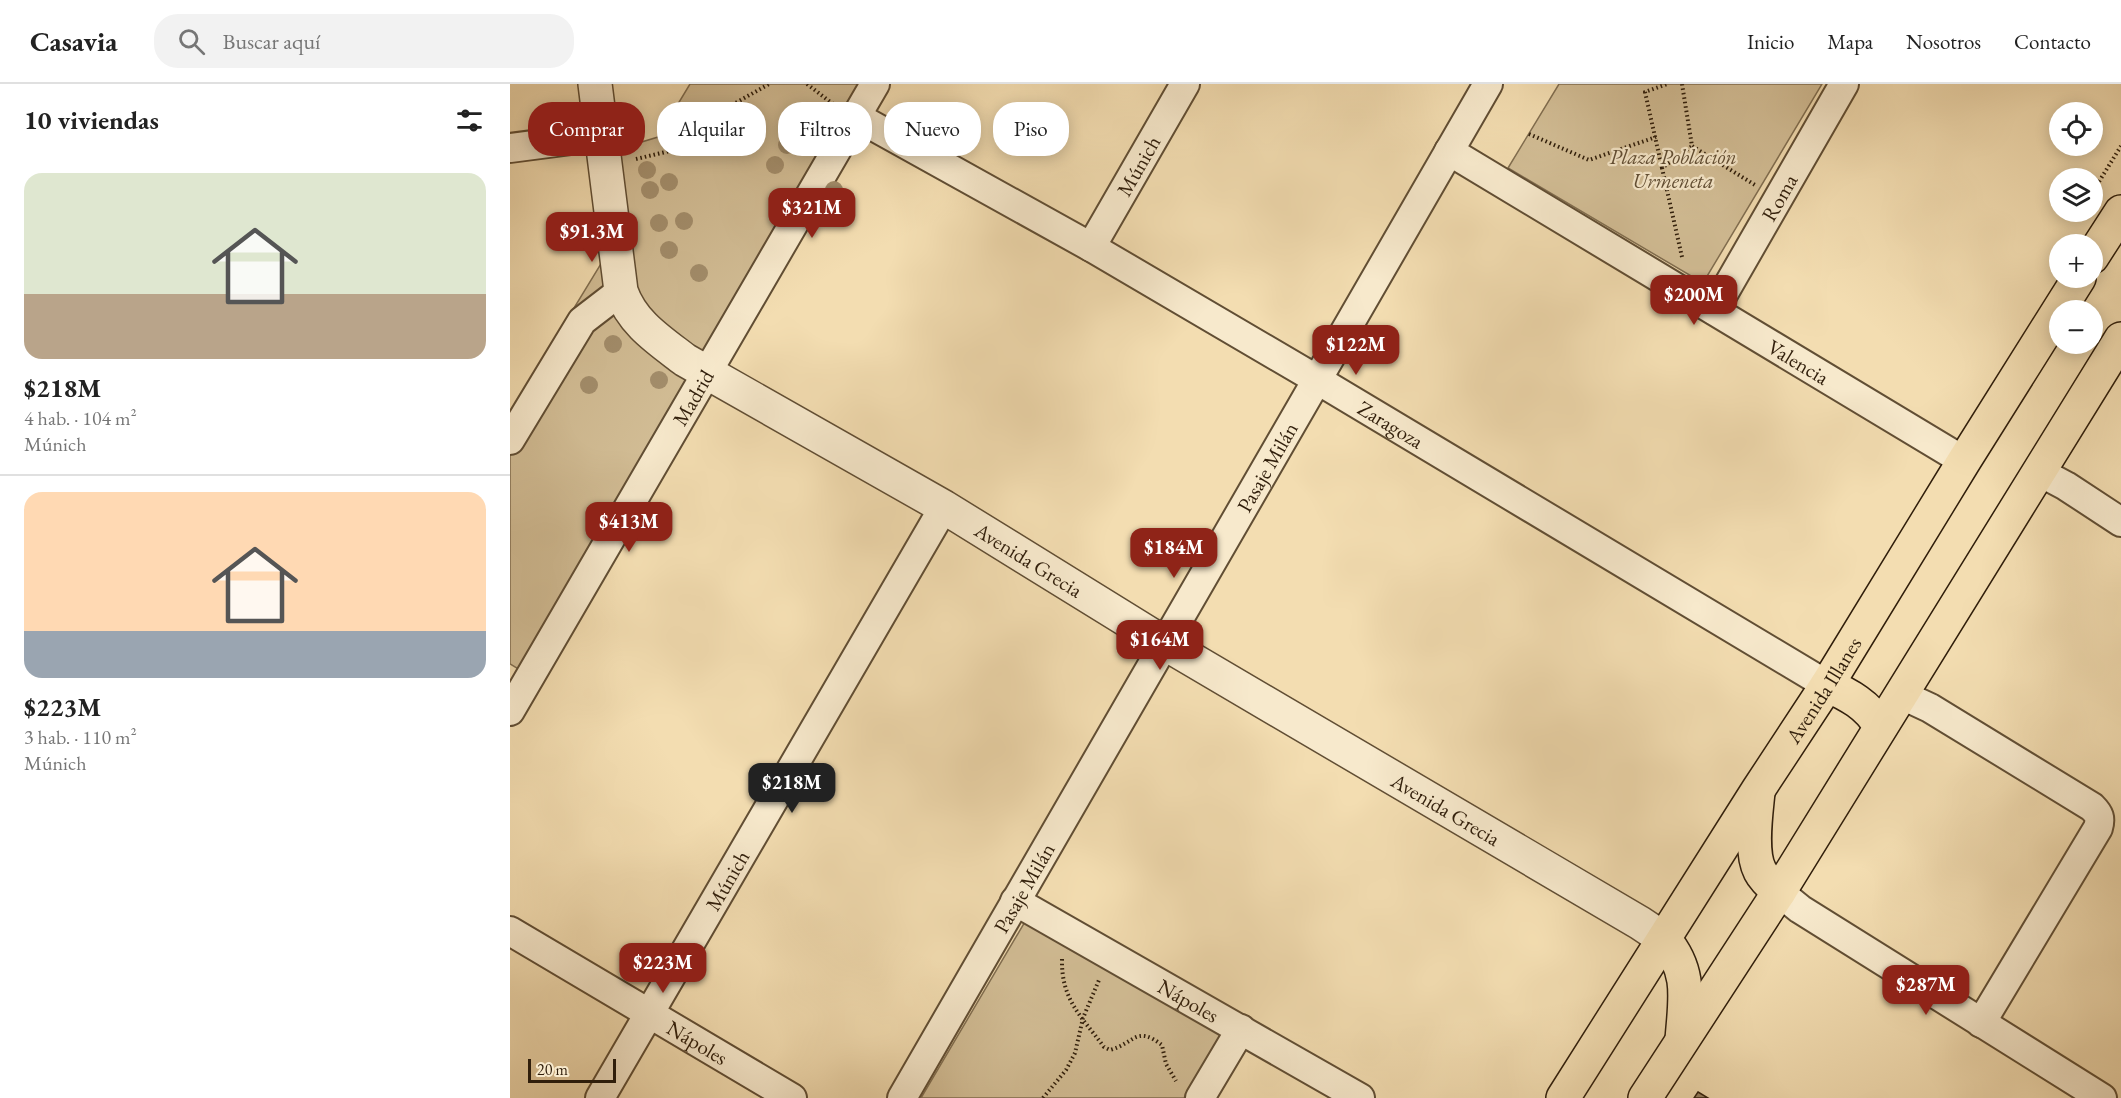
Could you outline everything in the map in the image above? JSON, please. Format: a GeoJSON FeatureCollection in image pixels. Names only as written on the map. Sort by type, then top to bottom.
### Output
{"type":"FeatureCollection","features":[{"type":"Feature","properties":{"kind":"main road"},"geometry":{"type":"LineString","coordinates":[[2103,240],[2121,212]]}},
{"type":"Feature","properties":{"kind":"main road","name":"Avenida Illanes"},"geometry":{"type":"LineString","coordinates":[[1563,1098],[1827,685],[2073,288]]}},
{"type":"Feature","properties":{"kind":"main road"},"geometry":{"type":"LineString","coordinates":[[1645,1098],[1779,892],[2121,339]]}},
{"type":"Feature","properties":{"kind":"main road"},"geometry":{"type":"LineString","coordinates":[[1827,685],[1862,703],[1874,715],[1880,726]]}},
{"type":"Feature","properties":{"kind":"main road"},"geometry":{"type":"LineString","coordinates":[[1758,790],[1755,834],[1758,866],[1761,874],[1779,892]]}},
{"type":"Feature","properties":{"kind":"main road"},"geometry":{"type":"LineString","coordinates":[[1664,939],[1675,952],[1682,969],[1685,987],[1682,1042]]}},
{"type":"Feature","properties":{"kind":"street","name":"Avenida Grecia"},"geometry":{"type":"LineString","coordinates":[[594,84],[596,102]]}},
{"type":"Feature","properties":{"kind":"street","name":"Madrid"},"geometry":{"type":"LineString","coordinates":[[865,102],[875,84]]}},
{"type":"Feature","properties":{"kind":"street","name":"Múnich"},"geometry":{"type":"LineString","coordinates":[[1091,247],[1185,84]]}},
{"type":"Feature","properties":{"kind":"street","name":"Pasaje Milán"},"geometry":{"type":"LineString","coordinates":[[902,1098],[1488,84]]}},
{"type":"Feature","properties":{"kind":"street","name":"Roma"},"geometry":{"type":"LineString","coordinates":[[1714,310],[1844,84]]}},
{"type":"Feature","properties":{"kind":"street","name":"Zaragoza"},"geometry":{"type":"LineString","coordinates":[[872,125],[1091,247],[1827,685]]}},
{"type":"Feature","properties":{"kind":"street"},"geometry":{"type":"LineString","coordinates":[[510,147],[528,148]]}},
{"type":"Feature","properties":{"kind":"street","name":"Valencia"},"geometry":{"type":"LineString","coordinates":[[1449,151],[1964,461]]}},
{"type":"Feature","properties":{"kind":"street","name":"Avenida Grecia"},"geometry":{"type":"LineString","coordinates":[[604,156],[621,291],[627,306],[646,331],[685,360],[944,507],[1164,644],[1664,939]]}},
{"type":"Feature","properties":{"kind":"street","name":"Madrid"},"geometry":{"type":"LineString","coordinates":[[510,711],[834,156]]}},
{"type":"Feature","properties":{"kind":"street"},"geometry":{"type":"LineString","coordinates":[[510,440],[582,321],[621,291]]}},
{"type":"Feature","properties":{"kind":"street"},"geometry":{"type":"LineString","coordinates":[[2038,471],[2066,486],[2121,522]]}},
{"type":"Feature","properties":{"kind":"street","name":"Múnich"},"geometry":{"type":"LineString","coordinates":[[600,1098],[944,507]]}},
{"type":"Feature","properties":{"kind":"street"},"geometry":{"type":"LineString","coordinates":[[1900,694],[1930,708],[2092,807],[2099,814],[2098,828],[1981,1023]]}},
{"type":"Feature","properties":{"kind":"street"},"geometry":{"type":"LineString","coordinates":[[1779,892],[1800,909],[2093,1096]]}},
{"type":"Feature","properties":{"kind":"street","name":"Nápoles"},"geometry":{"type":"LineString","coordinates":[[1015,901],[1360,1098]]}},
{"type":"Feature","properties":{"kind":"street","name":"Nápoles"},"geometry":{"type":"LineString","coordinates":[[510,931],[792,1098]]}},
{"type":"Feature","properties":{"kind":"street"},"geometry":{"type":"LineString","coordinates":[[1200,1098],[1241,1029]]}},
{"type":"Feature","properties":{"kind":"path"},"geometry":{"type":"LineString","coordinates":[[645,150],[674,150],[732,105],[769,84]]}},
{"type":"Feature","properties":{"kind":"path"},"geometry":{"type":"LineString","coordinates":[[1667,84],[1645,92],[1684,267]]}},
{"type":"Feature","properties":{"kind":"path"},"geometry":{"type":"LineString","coordinates":[[1682,84],[1692,146],[1778,199]]}},
{"type":"Feature","properties":{"kind":"path"},"geometry":{"type":"LineString","coordinates":[[1528,134],[1589,160],[1656,137]]}},
{"type":"Feature","properties":{"kind":"path"},"geometry":{"type":"LineString","coordinates":[[1662,168],[1692,146]]}},
{"type":"Feature","properties":{"kind":"path"},"geometry":{"type":"LineString","coordinates":[[2103,175],[2121,146]]}},
{"type":"Feature","properties":{"kind":"path"},"geometry":{"type":"LineString","coordinates":[[1065,929],[1062,975],[1070,1002],[1104,1047],[1110,1050],[1137,1036],[1146,1035],[1154,1039],[1162,1046],[1166,1064],[1176,1082]]}},
{"type":"Feature","properties":{"kind":"path"},"geometry":{"type":"LineString","coordinates":[[1043,1098],[1066,1070],[1075,1053],[1083,1017],[1110,955]]}},
{"type":"Feature","properties":{"kind":"green space"},"geometry":{"type":"Polygon","coordinates":[[[690,84],[859,84],[849,102],[778,102],[778,156],[817,156],[520,670],[510,664],[510,413],[624,226],[616,156],[645,156],[645,141],[657,137],[657,156],[766,156],[766,102],[679,102],[690,84]]]}},
{"type":"Feature","properties":{"kind":"green space","name":"Plaza Población Urmeneta"},"geometry":{"type":"Polygon","coordinates":[[[1559,84],[1822,84],[1703,283],[1508,168],[1559,84]]]}},
{"type":"Feature","properties":{"kind":"green space"},"geometry":{"type":"Polygon","coordinates":[[[1026,920],[1221,1034],[1184,1098],[921,1098],[1026,920]]]}},
{"type":"Feature","properties":{"kind":"building"},"geometry":{"type":"Polygon","coordinates":[[[1698,1092],[1708,1098],[1694,1098],[1698,1092]]]}}]}
